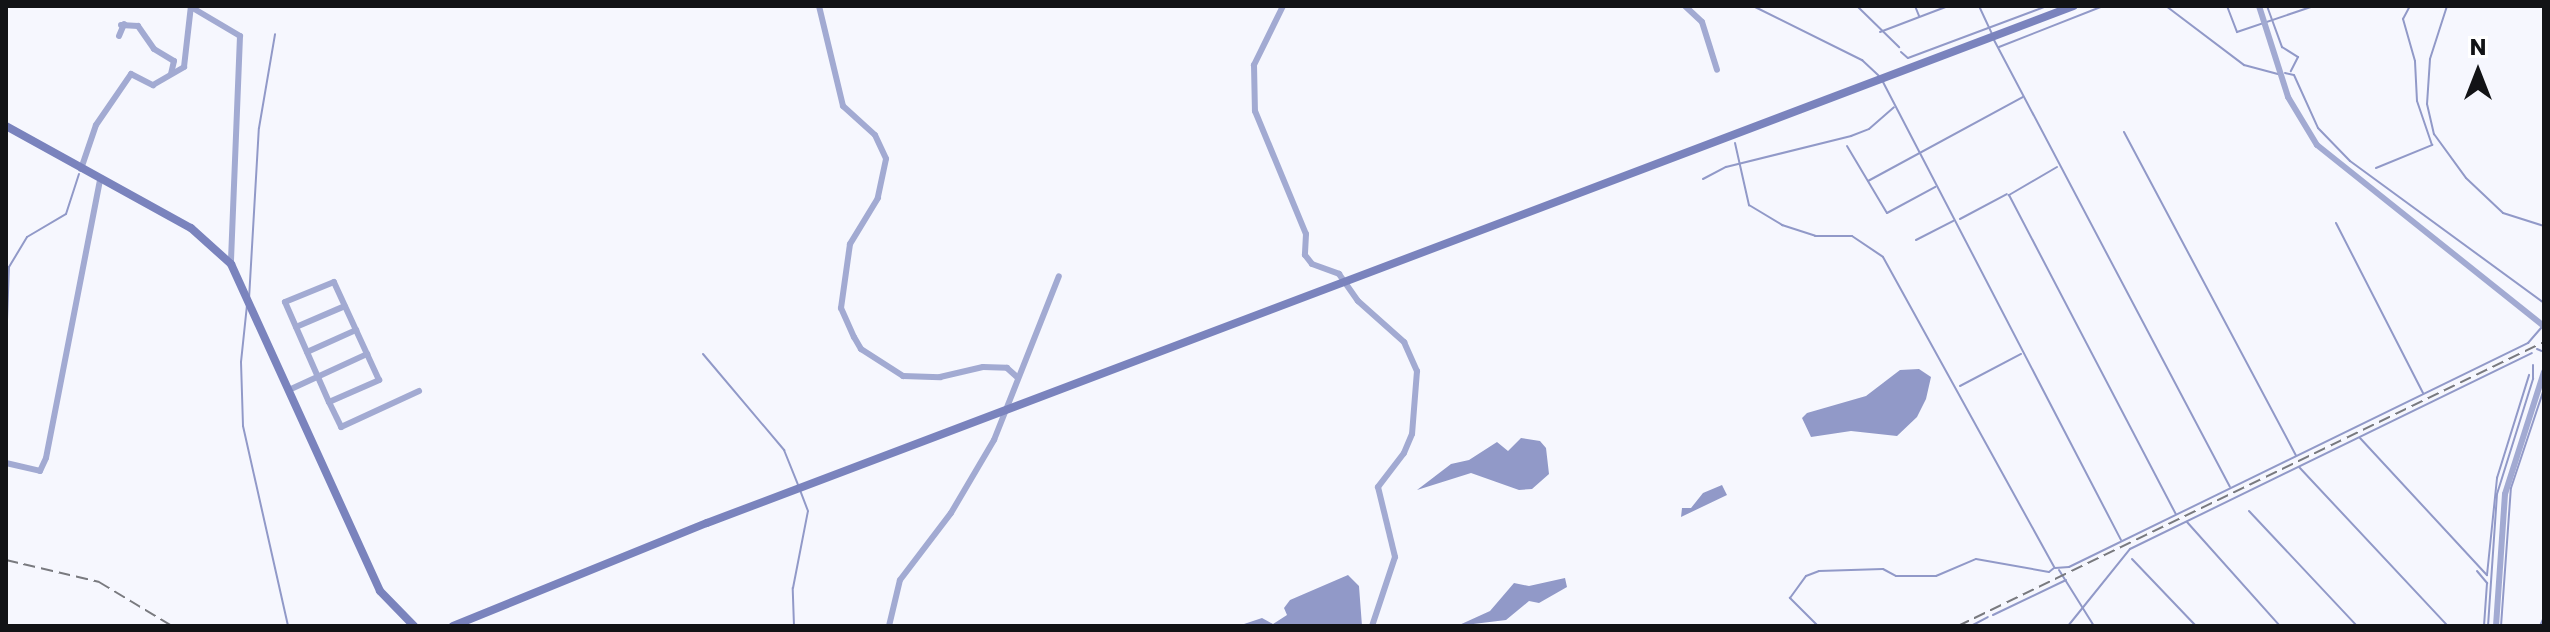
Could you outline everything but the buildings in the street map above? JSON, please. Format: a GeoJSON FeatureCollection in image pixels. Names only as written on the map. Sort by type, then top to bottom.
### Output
{"type":"FeatureCollection","features":[{"type":"Feature","properties":{"kind":"main road"},"geometry":{"type":"LineString","coordinates":[[453,626],[695,528],[1005,414],[1346,281],[2074,6]]}},
{"type":"Feature","properties":{"kind":"main road"},"geometry":{"type":"LineString","coordinates":[[6,126],[81,171],[191,228],[231,264],[291,389],[380,591],[414,626]]}},
{"type":"Feature","properties":{"kind":"street"},"geometry":{"type":"LineString","coordinates":[[819,6],[843,106],[875,135],[886,159],[878,198],[850,244],[841,308],[854,337],[861,349],[903,376],[940,377],[983,367],[1007,368],[1017,377]]}},
{"type":"Feature","properties":{"kind":"street"},"geometry":{"type":"LineString","coordinates":[[1283,6],[1254,65],[1255,111],[1306,234],[1308,261],[1346,281],[1358,301],[1404,342],[1418,385],[1408,443],[1378,487],[1395,557],[1372,626]]}},
{"type":"Feature","properties":{"kind":"street"},"geometry":{"type":"LineString","coordinates":[[1685,6],[1702,22],[1717,70]]}},
{"type":"Feature","properties":{"kind":"street"},"geometry":{"type":"LineString","coordinates":[[2259,6],[2298,118],[2317,145],[2522,304],[2544,326]]}},
{"type":"Feature","properties":{"kind":"street"},"geometry":{"type":"LineString","coordinates":[[81,171],[96,125],[131,74],[153,85],[166,80],[187,61],[191,7],[240,36],[231,264]]}},
{"type":"Feature","properties":{"kind":"street"},"geometry":{"type":"LineString","coordinates":[[119,36],[122,24],[138,26],[154,49],[174,61],[166,80]]}},
{"type":"Feature","properties":{"kind":"street"},"geometry":{"type":"LineString","coordinates":[[6,463],[40,471],[46,458],[100,181]]}},
{"type":"Feature","properties":{"kind":"street"},"geometry":{"type":"LineString","coordinates":[[889,626],[900,580],[951,513],[1005,414],[1059,276]]}},
{"type":"Feature","properties":{"kind":"street"},"geometry":{"type":"LineString","coordinates":[[329,402],[379,380],[334,282],[285,302],[329,402],[341,427],[419,391]]}},
{"type":"Feature","properties":{"kind":"street"},"geometry":{"type":"LineString","coordinates":[[296,327],[345,306]]}},
{"type":"Feature","properties":{"kind":"street"},"geometry":{"type":"LineString","coordinates":[[307,352],[356,330]]}},
{"type":"Feature","properties":{"kind":"street"},"geometry":{"type":"LineString","coordinates":[[291,389],[367,354]]}},
{"type":"Feature","properties":{"kind":"street"},"geometry":{"type":"LineString","coordinates":[[2496,626],[2505,494],[2544,372]]}},
{"type":"Feature","properties":{"kind":"water"},"geometry":{"type":"Polygon","coordinates":[[[1919,369],[1931,377],[1926,399],[1917,417],[1897,436],[1851,431],[1811,437],[1802,418],[1807,413],[1866,396],[1900,370],[1919,369]]]}},
{"type":"Feature","properties":{"kind":"water"},"geometry":{"type":"Polygon","coordinates":[[[1521,438],[1540,441],[1546,448],[1549,474],[1532,489],[1519,490],[1471,473],[1417,490],[1451,464],[1469,460],[1497,442],[1508,451],[1521,438]]]}},
{"type":"Feature","properties":{"kind":"water"},"geometry":{"type":"Polygon","coordinates":[[[1722,485],[1727,495],[1681,517],[1682,508],[1691,508],[1703,493],[1722,485]]]}},
{"type":"Feature","properties":{"kind":"water"},"geometry":{"type":"Polygon","coordinates":[[[1348,575],[1359,586],[1362,626],[1238,626],[1262,618],[1273,624],[1287,615],[1284,608],[1290,600],[1348,575]]]}},
{"type":"Feature","properties":{"kind":"water"},"geometry":{"type":"Polygon","coordinates":[[[1565,578],[1567,587],[1539,603],[1529,601],[1506,620],[1457,626],[1490,611],[1514,583],[1529,586],[1565,578]]]}},
{"type":"Feature","properties":{"kind":"waterway"},"geometry":{"type":"LineString","coordinates":[[1753,6],[1862,60],[1879,76]]}},
{"type":"Feature","properties":{"kind":"waterway"},"geometry":{"type":"LineString","coordinates":[[1857,6],[1899,47]]}},
{"type":"Feature","properties":{"kind":"waterway"},"geometry":{"type":"LineString","coordinates":[[1915,6],[1919,16]]}},
{"type":"Feature","properties":{"kind":"waterway"},"geometry":{"type":"LineString","coordinates":[[1880,32],[1948,6]]}},
{"type":"Feature","properties":{"kind":"waterway"},"geometry":{"type":"LineString","coordinates":[[1979,6],[1992,34]]}},
{"type":"Feature","properties":{"kind":"waterway"},"geometry":{"type":"LineString","coordinates":[[1901,52],[1908,58],[2047,6]]}},
{"type":"Feature","properties":{"kind":"waterway"},"geometry":{"type":"LineString","coordinates":[[1999,47],[2103,6]]}},
{"type":"Feature","properties":{"kind":"waterway"},"geometry":{"type":"LineString","coordinates":[[2166,6],[2244,65],[2278,74]]}},
{"type":"Feature","properties":{"kind":"waterway"},"geometry":{"type":"LineString","coordinates":[[2227,6],[2237,32],[2314,6]]}},
{"type":"Feature","properties":{"kind":"waterway"},"geometry":{"type":"LineString","coordinates":[[2267,6],[2282,47],[2298,57],[2291,71]]}},
{"type":"Feature","properties":{"kind":"waterway"},"geometry":{"type":"LineString","coordinates":[[2376,168],[2432,145],[2417,101],[2415,61],[2403,19],[2410,6]]}},
{"type":"Feature","properties":{"kind":"waterway"},"geometry":{"type":"LineString","coordinates":[[2447,6],[2430,59],[2427,104],[2434,134],[2466,178],[2503,213],[2544,226]]}},
{"type":"Feature","properties":{"kind":"waterway"},"geometry":{"type":"LineString","coordinates":[[249,299],[259,128],[275,34]]}},
{"type":"Feature","properties":{"kind":"waterway"},"geometry":{"type":"LineString","coordinates":[[1994,40],[2230,487]]}},
{"type":"Feature","properties":{"kind":"waterway"},"geometry":{"type":"LineString","coordinates":[[2285,73],[2294,75],[2318,128],[2350,161],[2544,303]]}},
{"type":"Feature","properties":{"kind":"waterway"},"geometry":{"type":"LineString","coordinates":[[1883,82],[2121,540]]}},
{"type":"Feature","properties":{"kind":"waterway"},"geometry":{"type":"LineString","coordinates":[[1868,181],[2023,97]]}},
{"type":"Feature","properties":{"kind":"waterway"},"geometry":{"type":"LineString","coordinates":[[1703,179],[1726,167],[1851,136],[1869,129],[1894,107]]}},
{"type":"Feature","properties":{"kind":"waterway"},"geometry":{"type":"LineString","coordinates":[[2124,132],[2296,455]]}},
{"type":"Feature","properties":{"kind":"waterway"},"geometry":{"type":"LineString","coordinates":[[1735,143],[1749,205],[1782,225],[1815,236],[1852,236],[1883,257],[2055,568],[2069,567],[2528,343],[2543,326]]}},
{"type":"Feature","properties":{"kind":"waterway"},"geometry":{"type":"LineString","coordinates":[[1847,146],[1887,213],[1935,187]]}},
{"type":"Feature","properties":{"kind":"waterway"},"geometry":{"type":"LineString","coordinates":[[2057,167],[2009,195],[2176,514]]}},
{"type":"Feature","properties":{"kind":"waterway"},"geometry":{"type":"LineString","coordinates":[[6,347],[9,267],[27,237],[66,214],[79,174]]}},
{"type":"Feature","properties":{"kind":"waterway"},"geometry":{"type":"LineString","coordinates":[[1960,219],[2007,194]]}},
{"type":"Feature","properties":{"kind":"waterway"},"geometry":{"type":"LineString","coordinates":[[1916,240],[1953,221]]}},
{"type":"Feature","properties":{"kind":"waterway"},"geometry":{"type":"LineString","coordinates":[[2336,223],[2423,393]]}},
{"type":"Feature","properties":{"kind":"waterway"},"geometry":{"type":"LineString","coordinates":[[247,305],[241,362],[243,426],[288,626]]}},
{"type":"Feature","properties":{"kind":"waterway"},"geometry":{"type":"LineString","coordinates":[[2537,349],[2544,352]]}},
{"type":"Feature","properties":{"kind":"waterway"},"geometry":{"type":"LineString","coordinates":[[2068,626],[2130,549],[2532,353]]}},
{"type":"Feature","properties":{"kind":"waterway"},"geometry":{"type":"LineString","coordinates":[[703,354],[784,450],[798,484]]}},
{"type":"Feature","properties":{"kind":"waterway"},"geometry":{"type":"LineString","coordinates":[[1960,386],[2021,354]]}},
{"type":"Feature","properties":{"kind":"waterway"},"geometry":{"type":"LineString","coordinates":[[2488,626],[2497,494],[2533,379],[2533,365]]}},
{"type":"Feature","properties":{"kind":"waterway"},"geometry":{"type":"LineString","coordinates":[[2360,438],[2487,575],[2497,478],[2529,375]]}},
{"type":"Feature","properties":{"kind":"waterway"},"geometry":{"type":"LineString","coordinates":[[2501,626],[2511,488],[2544,389]]}},
{"type":"Feature","properties":{"kind":"waterway"},"geometry":{"type":"LineString","coordinates":[[2299,467],[2448,626]]}},
{"type":"Feature","properties":{"kind":"waterway"},"geometry":{"type":"LineString","coordinates":[[794,626],[793,588],[808,511],[800,490]]}},
{"type":"Feature","properties":{"kind":"waterway"},"geometry":{"type":"LineString","coordinates":[[2249,511],[2357,626]]}},
{"type":"Feature","properties":{"kind":"waterway"},"geometry":{"type":"LineString","coordinates":[[2187,522],[2280,626]]}},
{"type":"Feature","properties":{"kind":"waterway"},"geometry":{"type":"LineString","coordinates":[[1818,626],[1790,598],[1806,576],[1819,571],[1883,569],[1896,576],[1936,576],[1976,559],[2049,572],[2054,568]]}},
{"type":"Feature","properties":{"kind":"waterway"},"geometry":{"type":"LineString","coordinates":[[2132,559],[2196,626]]}},
{"type":"Feature","properties":{"kind":"waterway"},"geometry":{"type":"LineString","coordinates":[[2059,570],[2094,626]]}},
{"type":"Feature","properties":{"kind":"waterway"},"geometry":{"type":"LineString","coordinates":[[2477,571],[2487,583],[2484,626]]}},
{"type":"Feature","properties":{"kind":"waterway"},"geometry":{"type":"LineString","coordinates":[[1993,615],[2066,580]]}},
{"type":"Feature","properties":{"kind":"waterway"},"geometry":{"type":"LineString","coordinates":[[1971,626],[1988,617]]}},
{"type":"Feature","properties":{"kind":"waterway"},"geometry":{"type":"LineString","coordinates":[[2540,626],[2544,617]]}},
{"type":"Feature","properties":{"kind":"railway"},"geometry":{"type":"LineString","coordinates":[[1958,626],[2544,342]]}},
{"type":"Feature","properties":{"kind":"railway"},"geometry":{"type":"LineString","coordinates":[[6,560],[99,582],[172,626]]}}]}
